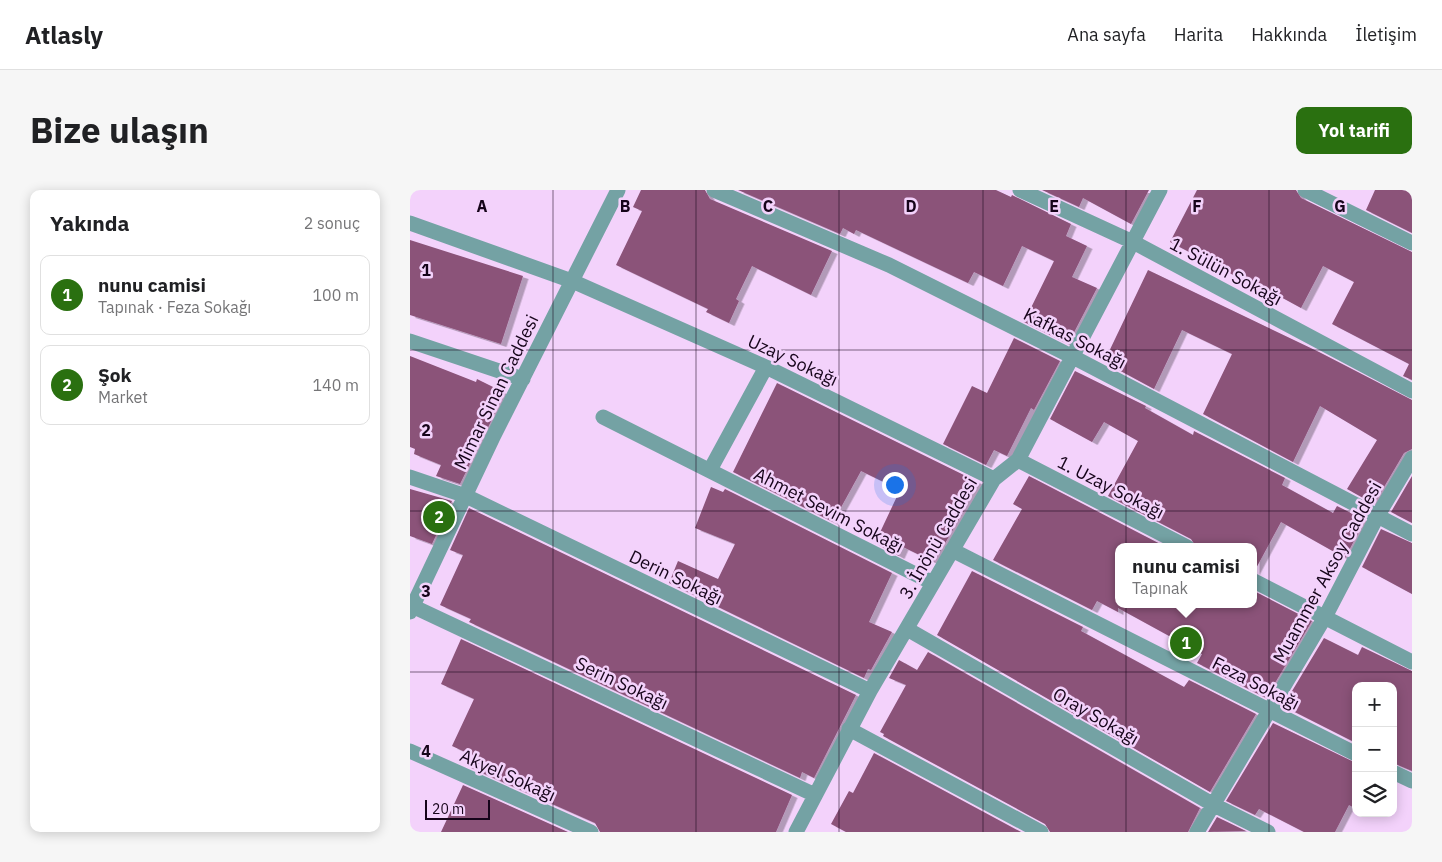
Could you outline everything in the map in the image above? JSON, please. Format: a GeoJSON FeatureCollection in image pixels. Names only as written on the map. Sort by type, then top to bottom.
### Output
{"type":"FeatureCollection","features":[{"type":"Feature","properties":{"kind":"street","name":"Mimar Sinan Caddesi"},"geometry":{"type":"LineString","coordinates":[[411,608],[494,436],[618,190]]}},
{"type":"Feature","properties":{"kind":"street","name":"Kafkas Sokağı"},"geometry":{"type":"LineString","coordinates":[[714,190],[889,265],[1072,357],[1412,534]]}},
{"type":"Feature","properties":{"kind":"street","name":"1. Sülün Sokağı"},"geometry":{"type":"LineString","coordinates":[[1020,190],[1133,242],[1412,391]]}},
{"type":"Feature","properties":{"kind":"street","name":"3. İnönü Caddesi"},"geometry":{"type":"LineString","coordinates":[[802,830],[816,795],[870,691],[994,479],[1018,460],[1160,190]]}},
{"type":"Feature","properties":{"kind":"street"},"geometry":{"type":"LineString","coordinates":[[1305,190],[1412,243]]}},
{"type":"Feature","properties":{"kind":"street","name":"Uzay Sokağı"},"geometry":{"type":"LineString","coordinates":[[410,223],[572,281],[766,367],[994,479]]}},
{"type":"Feature","properties":{"kind":"street"},"geometry":{"type":"LineString","coordinates":[[410,341],[523,379]]}},
{"type":"Feature","properties":{"kind":"street"},"geometry":{"type":"LineString","coordinates":[[710,470],[766,367]]}},
{"type":"Feature","properties":{"kind":"street","name":"Ahmet Sevim Sokağı"},"geometry":{"type":"LineString","coordinates":[[603,417],[932,583]]}},
{"type":"Feature","properties":{"kind":"street","name":"Muammer Aksoy Caddesi"},"geometry":{"type":"LineString","coordinates":[[1197,832],[1271,712],[1325,617],[1378,515],[1412,458]]}},
{"type":"Feature","properties":{"kind":"street","name":"1. Uzay Sokağı"},"geometry":{"type":"LineString","coordinates":[[1018,460],[1179,543]]}},
{"type":"Feature","properties":{"kind":"street","name":"Derin Sokağı"},"geometry":{"type":"LineString","coordinates":[[410,477],[466,496],[870,691]]}},
{"type":"Feature","properties":{"kind":"street","name":"Feza Sokağı"},"geometry":{"type":"LineString","coordinates":[[952,550],[1352,752]]}},
{"type":"Feature","properties":{"kind":"street"},"geometry":{"type":"LineString","coordinates":[[1257,583],[1412,662]]}},
{"type":"Feature","properties":{"kind":"street","name":"Serin Sokağı"},"geometry":{"type":"LineString","coordinates":[[411,608],[816,795]]}},
{"type":"Feature","properties":{"kind":"street","name":"Oray Sokağı"},"geometry":{"type":"LineString","coordinates":[[907,630],[1214,805],[1268,832]]}},
{"type":"Feature","properties":{"kind":"street"},"geometry":{"type":"LineString","coordinates":[[849,729],[1041,832]]}},
{"type":"Feature","properties":{"kind":"street","name":"Akyel Sokağı"},"geometry":{"type":"LineString","coordinates":[[410,751],[591,832]]}},
{"type":"Feature","properties":{"kind":"street"},"geometry":{"type":"LineString","coordinates":[[1397,774],[1412,781]]}},
{"type":"Feature","properties":{"kind":"building"},"geometry":{"type":"Polygon","coordinates":[[[641,190],[705,190],[710,199],[832,251],[811,295],[752,266],[736,299],[739,301],[729,323],[706,312],[708,309],[616,265],[642,211],[633,207],[641,190]]]}},
{"type":"Feature","properties":{"kind":"building"},"geometry":{"type":"Polygon","coordinates":[[[738,190],[996,190],[1011,197],[1012,195],[1071,224],[1066,236],[1087,246],[1072,277],[1097,288],[1068,344],[1024,322],[1054,261],[1022,246],[1003,286],[974,272],[968,283],[856,230],[854,234],[843,228],[840,234],[738,190]]]}},
{"type":"Feature","properties":{"kind":"building"},"geometry":{"type":"Polygon","coordinates":[[[1042,190],[1149,190],[1131,224],[1083,198],[1079,207],[1042,190]]]}},
{"type":"Feature","properties":{"kind":"building"},"geometry":{"type":"Polygon","coordinates":[[[1197,190],[1296,190],[1301,198],[1412,252],[1412,380],[1403,376],[1409,364],[1332,324],[1354,282],[1323,266],[1301,308],[1244,277],[1243,280],[1170,242],[1197,190]]]}},
{"type":"Feature","properties":{"kind":"building"},"geometry":{"type":"Polygon","coordinates":[[[1375,190],[1412,190],[1412,233],[1366,210],[1375,190]]]}},
{"type":"Feature","properties":{"kind":"building"},"geometry":{"type":"Polygon","coordinates":[[[410,240],[523,276],[501,344],[410,315],[410,240]]]}},
{"type":"Feature","properties":{"kind":"building"},"geometry":{"type":"Polygon","coordinates":[[[1148,270],[1319,352],[1412,400],[1412,449],[1404,453],[1374,504],[1347,489],[1377,440],[1320,406],[1293,462],[1203,414],[1232,354],[1182,330],[1154,389],[1104,362],[1148,270]]]}},
{"type":"Feature","properties":{"kind":"building"},"geometry":{"type":"Polygon","coordinates":[[[1014,338],[1060,361],[1034,410],[1031,408],[1007,456],[994,450],[986,465],[943,444],[972,386],[987,393],[1014,338]]]}},
{"type":"Feature","properties":{"kind":"building"},"geometry":{"type":"Polygon","coordinates":[[[410,356],[476,382],[477,379],[505,393],[460,484],[436,476],[441,465],[414,454],[415,449],[410,447],[410,356]]]}},
{"type":"Feature","properties":{"kind":"building"},"geometry":{"type":"Polygon","coordinates":[[[1075,371],[1146,406],[1145,408],[1193,435],[1194,431],[1285,478],[1282,485],[1333,513],[1337,506],[1365,520],[1345,558],[1281,522],[1257,566],[1257,543],[1194,543],[1191,539],[1108,496],[1138,441],[1104,422],[1092,442],[1050,419],[1075,371]]]}},
{"type":"Feature","properties":{"kind":"building"},"geometry":{"type":"Polygon","coordinates":[[[777,383],[978,482],[964,511],[934,562],[903,547],[899,556],[875,543],[900,490],[861,471],[833,522],[733,472],[777,383]]]}},
{"type":"Feature","properties":{"kind":"building"},"geometry":{"type":"Polygon","coordinates":[[[1029,476],[1158,543],[1115,543],[1115,608],[1118,608],[1118,612],[1097,601],[1092,610],[993,560],[1022,509],[1013,504],[1029,476]]]}},
{"type":"Feature","properties":{"kind":"building"},"geometry":{"type":"Polygon","coordinates":[[[1412,476],[1412,523],[1391,512],[1412,476]]]}},
{"type":"Feature","properties":{"kind":"building"},"geometry":{"type":"Polygon","coordinates":[[[711,487],[723,492],[725,489],[892,573],[869,622],[892,632],[871,670],[868,669],[864,678],[669,583],[678,561],[718,579],[735,544],[695,528],[711,487]]]}},
{"type":"Feature","properties":{"kind":"building"},"geometry":{"type":"Polygon","coordinates":[[[410,489],[452,501],[432,544],[410,536],[410,489]]]}},
{"type":"Feature","properties":{"kind":"building"},"geometry":{"type":"Polygon","coordinates":[[[469,508],[856,695],[814,778],[802,772],[800,778],[469,622],[471,619],[440,605],[463,555],[450,550],[469,508]]]}},
{"type":"Feature","properties":{"kind":"building"},"geometry":{"type":"Polygon","coordinates":[[[1381,529],[1412,543],[1412,594],[1362,567],[1381,529]]]}},
{"type":"Feature","properties":{"kind":"building"},"geometry":{"type":"Polygon","coordinates":[[[972,571],[1083,627],[1081,631],[1184,687],[1189,680],[1256,714],[1210,792],[937,635],[972,571]]]}},
{"type":"Feature","properties":{"kind":"building"},"geometry":{"type":"Polygon","coordinates":[[[1257,593],[1312,621],[1266,698],[1197,663],[1202,654],[1118,608],[1257,608],[1257,593]]]}},
{"type":"Feature","properties":{"kind":"building"},"geometry":{"type":"Polygon","coordinates":[[[1324,638],[1358,655],[1362,647],[1412,671],[1412,771],[1397,765],[1397,682],[1352,682],[1352,741],[1283,706],[1324,638]]]}},
{"type":"Feature","properties":{"kind":"building"},"geometry":{"type":"Polygon","coordinates":[[[461,639],[792,795],[776,832],[600,832],[595,823],[471,768],[476,757],[452,746],[474,699],[441,684],[461,639]]]}},
{"type":"Feature","properties":{"kind":"building"},"geometry":{"type":"Polygon","coordinates":[[[928,652],[1200,808],[1188,832],[1050,832],[1045,824],[883,736],[884,734],[880,732],[906,685],[889,678],[899,660],[917,670],[928,652]]]}},
{"type":"Feature","properties":{"kind":"building"},"geometry":{"type":"Polygon","coordinates":[[[1273,723],[1352,761],[1352,807],[1349,805],[1335,832],[1304,832],[1259,809],[1255,815],[1226,801],[1273,723]]]}},
{"type":"Feature","properties":{"kind":"building"},"geometry":{"type":"Polygon","coordinates":[[[874,753],[1021,832],[846,832],[831,824],[849,791],[853,793],[874,753]]]}},
{"type":"Feature","properties":{"kind":"building"},"geometry":{"type":"Polygon","coordinates":[[[463,785],[568,832],[441,832],[463,785]]]}},
{"type":"Feature","properties":{"kind":"building"},"geometry":{"type":"Polygon","coordinates":[[[1217,817],[1246,831],[1208,832],[1217,817]]]}},
{"type":"Feature","properties":{"kind":"place","name":"Şok"},"geometry":{"type":"Point","coordinates":[439,517]}},
{"type":"Feature","properties":{"kind":"place","name":"nunu camisi"},"geometry":{"type":"Point","coordinates":[1186,643]}}]}
